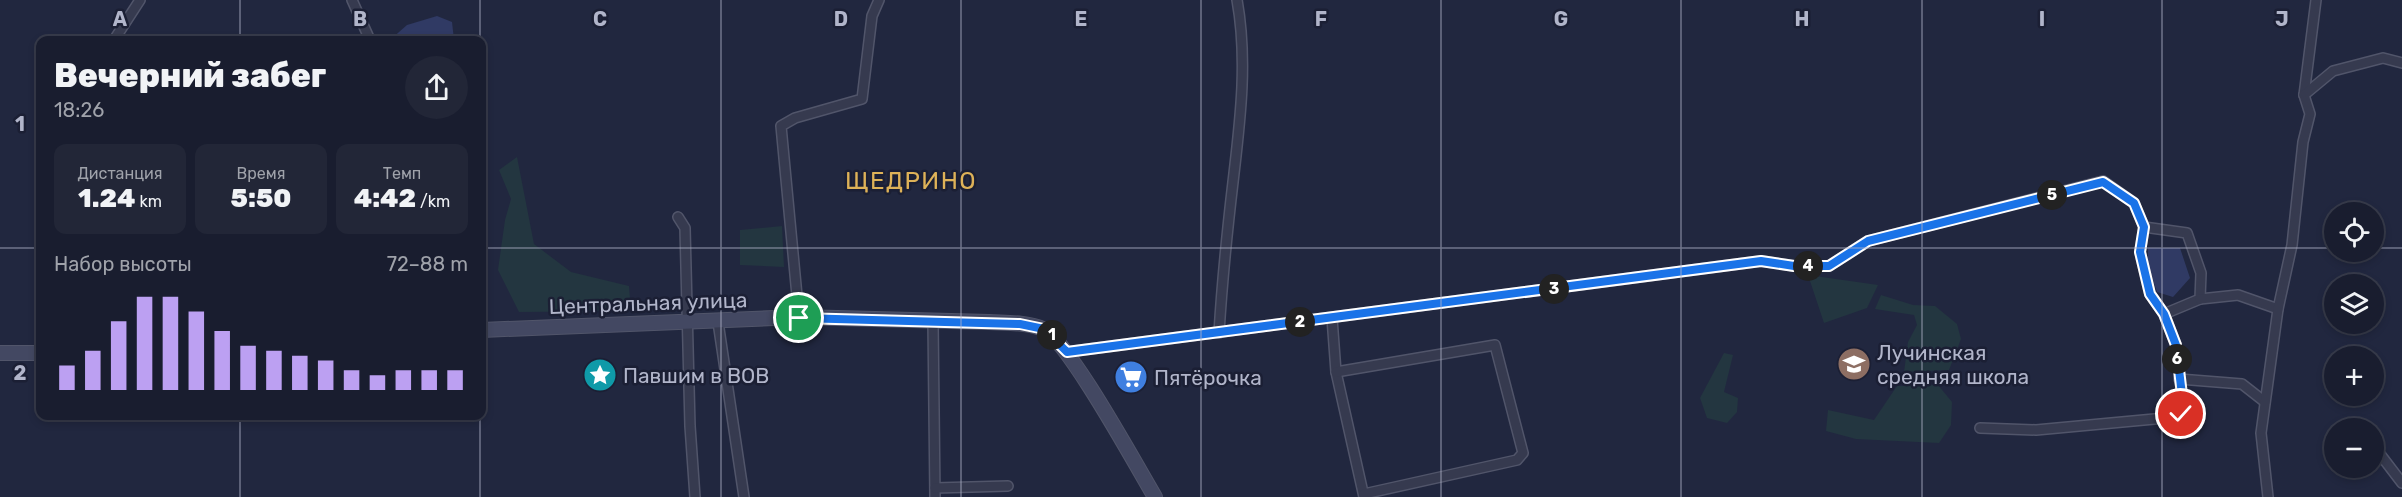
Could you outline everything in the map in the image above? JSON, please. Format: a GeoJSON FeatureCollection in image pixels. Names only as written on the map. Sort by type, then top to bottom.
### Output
{"type":"FeatureCollection","features":[{"type":"Feature","properties":{"kind":"street"},"geometry":{"type":"LineString","coordinates":[[117,36],[140,0]]}},
{"type":"Feature","properties":{"kind":"street"},"geometry":{"type":"LineString","coordinates":[[352,0],[368,36]]}},
{"type":"Feature","properties":{"kind":"street"},"geometry":{"type":"LineString","coordinates":[[799,318],[782,126],[795,118],[862,99],[872,16],[879,0]]}},
{"type":"Feature","properties":{"kind":"street"},"geometry":{"type":"LineString","coordinates":[[1218,333],[1222,275],[1243,98],[1241,22],[1237,0]]}},
{"type":"Feature","properties":{"kind":"street"},"geometry":{"type":"LineString","coordinates":[[2268,497],[2261,433],[2278,309],[2292,245],[2303,142],[2310,114],[2304,95],[2316,0]]}},
{"type":"Feature","properties":{"kind":"street"},"geometry":{"type":"LineString","coordinates":[[2304,95],[2333,71],[2383,58],[2402,63]]}},
{"type":"Feature","properties":{"kind":"street"},"geometry":{"type":"LineString","coordinates":[[1067,352],[1761,261],[1794,266],[1829,266],[1868,241],[2103,182],[2134,203],[2144,227],[2140,252],[2150,294],[2164,314],[2176,345],[2183,403],[2181,414],[2176,417],[2036,430],[1980,428]]}},
{"type":"Feature","properties":{"kind":"street"},"geometry":{"type":"LineString","coordinates":[[678,217],[685,228],[686,324],[695,497]]}},
{"type":"Feature","properties":{"kind":"street"},"geometry":{"type":"LineString","coordinates":[[2144,227],[2187,233],[2201,273],[2200,299]]}},
{"type":"Feature","properties":{"kind":"street"},"geometry":{"type":"LineString","coordinates":[[2164,314],[2200,299],[2238,295],[2278,309]]}},
{"type":"Feature","properties":{"kind":"street","name":"Центральная улица"},"geometry":{"type":"LineString","coordinates":[[486,330],[799,318],[933,321],[1028,326],[1044,329],[1067,352],[1155,497]]}},
{"type":"Feature","properties":{"kind":"street"},"geometry":{"type":"LineString","coordinates":[[1332,318],[1336,372],[1364,496],[1517,460],[1523,453],[1495,345],[1336,372]]}},
{"type":"Feature","properties":{"kind":"street"},"geometry":{"type":"LineString","coordinates":[[933,321],[935,493],[1008,486]]}},
{"type":"Feature","properties":{"kind":"street"},"geometry":{"type":"LineString","coordinates":[[718,322],[744,497]]}},
{"type":"Feature","properties":{"kind":"street"},"geometry":{"type":"LineString","coordinates":[[0,353],[36,353]]}},
{"type":"Feature","properties":{"kind":"street"},"geometry":{"type":"LineString","coordinates":[[2179,379],[2242,384],[2265,402]]}},
{"type":"Feature","properties":{"kind":"street"},"geometry":{"type":"LineString","coordinates":[[2384,459],[2402,483]]}},
{"type":"Feature","properties":{"kind":"shaded area"},"geometry":{"type":"Polygon","coordinates":[[[517,157],[534,244],[571,272],[629,286],[631,311],[519,312],[498,270],[505,220],[511,199],[499,170],[517,157]]]}},
{"type":"Feature","properties":{"kind":"shaded area"},"geometry":{"type":"Polygon","coordinates":[[[782,226],[784,267],[740,265],[740,230],[782,226]]]}},
{"type":"Feature","properties":{"kind":"shaded area"},"geometry":{"type":"Polygon","coordinates":[[[1808,275],[1878,285],[1867,308],[1824,323],[1808,275]]]}},
{"type":"Feature","properties":{"kind":"shaded area"},"geometry":{"type":"Polygon","coordinates":[[[1881,295],[1913,305],[1935,306],[1957,324],[1961,339],[1949,370],[1904,372],[1908,342],[1917,325],[1914,315],[1875,309],[1881,295]]]}},
{"type":"Feature","properties":{"kind":"shaded area"},"geometry":{"type":"Polygon","coordinates":[[[1724,353],[1733,355],[1724,392],[1738,398],[1737,412],[1727,423],[1707,418],[1700,398],[1724,353]]]}},
{"type":"Feature","properties":{"kind":"shaded area"},"geometry":{"type":"Polygon","coordinates":[[[1938,385],[1952,402],[1951,425],[1939,443],[1856,439],[1826,431],[1828,410],[1874,420],[1897,386],[1938,385]]]}},
{"type":"Feature","properties":{"kind":"water"},"geometry":{"type":"Polygon","coordinates":[[[437,16],[452,22],[454,36],[395,36],[407,25],[437,16]]]}},
{"type":"Feature","properties":{"kind":"water"},"geometry":{"type":"Polygon","coordinates":[[[2148,248],[2180,248],[2190,278],[2173,297],[2157,292],[2148,266],[2148,248]]]}},
{"type":"Feature","properties":{"kind":"place","name":"Лучинская средняя школа"},"geometry":{"type":"Point","coordinates":[1854,364]}},
{"type":"Feature","properties":{"kind":"place","name":"Павшим в ВОВ"},"geometry":{"type":"Point","coordinates":[600,375]}},
{"type":"Feature","properties":{"kind":"place","name":"Пятёрочка"},"geometry":{"type":"Point","coordinates":[1131,377]}},
{"type":"Feature","properties":{"kind":"district","name":"ЩЕДРИНО"},"geometry":{"type":"Point","coordinates":[911,181]}},
{"type":"Feature","properties":{"kind":"route"},"geometry":{"type":"LineString","coordinates":[[799,318],[1020,324],[1044,329],[1056,338],[1067,352],[1761,261],[1794,266],[1829,266],[1868,241],[2103,182],[2134,203],[2144,227],[2140,252],[2150,294],[2164,314],[2176,345],[2183,403],[2181,414]]}}]}
